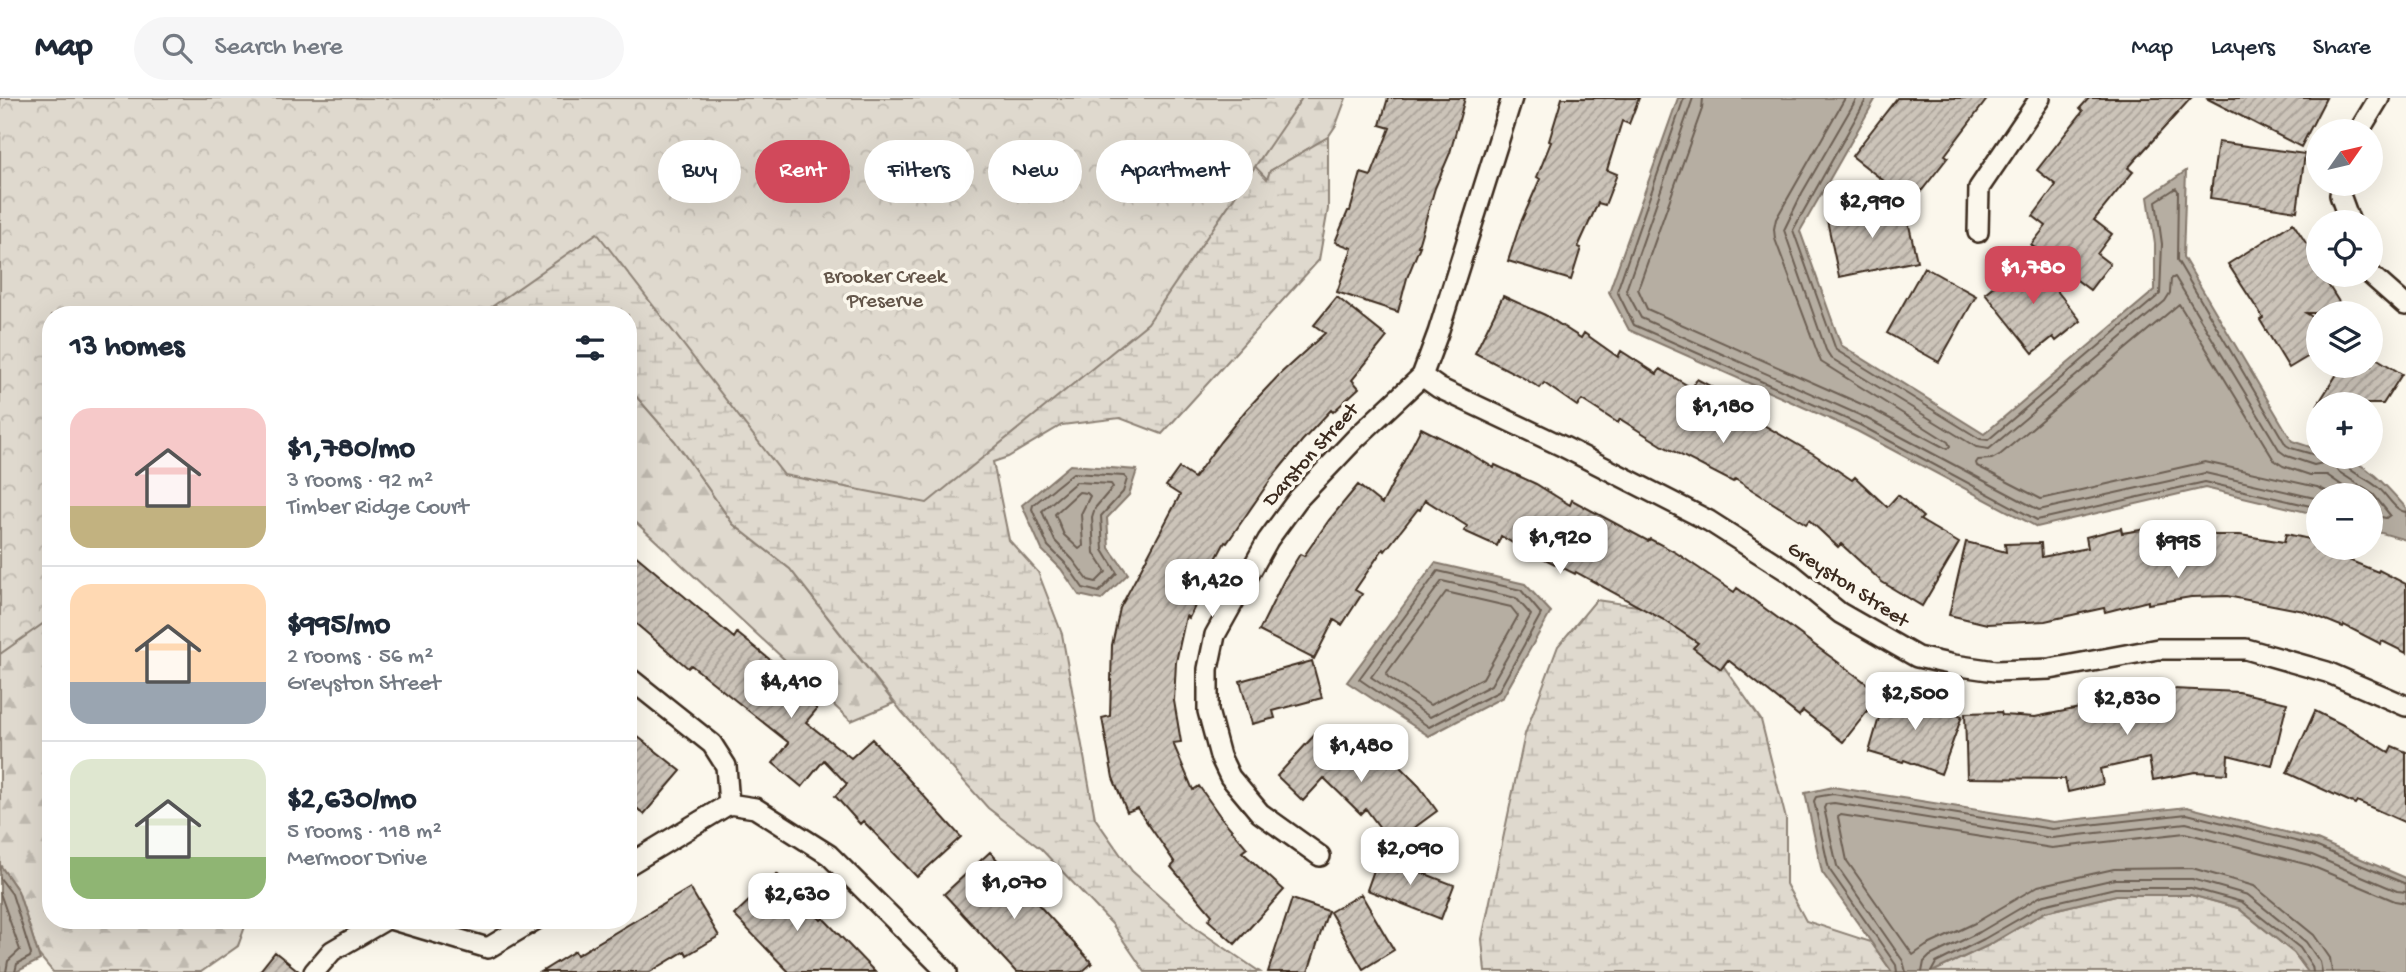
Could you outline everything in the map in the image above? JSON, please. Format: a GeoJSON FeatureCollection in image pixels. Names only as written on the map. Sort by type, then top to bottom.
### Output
{"type":"FeatureCollection","features":[{"type":"Feature","properties":{"kind":"street","name":"Darston Street"},"geometry":{"type":"LineString","coordinates":[[1321,856],[1260,813],[1230,777],[1220,756],[1208,711],[1208,669],[1215,635],[1268,540],[1298,499],[1355,439],[1422,376],[1512,98]]}},
{"type":"Feature","properties":{"kind":"street"},"geometry":{"type":"LineString","coordinates":[[1978,232],[1979,188],[2040,98]]}},
{"type":"Feature","properties":{"kind":"street"},"geometry":{"type":"LineString","coordinates":[[2366,119],[2379,98]]}},
{"type":"Feature","properties":{"kind":"street"},"geometry":{"type":"LineString","coordinates":[[2383,286],[2405,305]]}},
{"type":"Feature","properties":{"kind":"street","name":"Greyston Street"},"geometry":{"type":"LineString","coordinates":[[1422,376],[1438,388],[1564,447],[1709,521],[1792,574],[1840,613],[1917,657],[1954,666],[1995,671],[2050,669],[2158,649],[2246,649],[2327,672],[2406,706]]}},
{"type":"Feature","properties":{"kind":"street"},"geometry":{"type":"LineString","coordinates":[[637,684],[712,744],[726,766],[729,804]]}},
{"type":"Feature","properties":{"kind":"street"},"geometry":{"type":"LineString","coordinates":[[637,859],[729,804],[755,808],[829,855],[947,972]]}},
{"type":"Feature","properties":{"kind":"street"},"geometry":{"type":"LineString","coordinates":[[314,972],[331,951],[369,929]]}},
{"type":"Feature","properties":{"kind":"street"},"geometry":{"type":"LineString","coordinates":[[424,929],[488,948],[520,929]]}},
{"type":"Feature","properties":{"kind":"green space","name":"Brooker Creek Preserve"},"geometry":{"type":"Polygon","coordinates":[[[0,98],[1230,140],[1096,140],[1096,203],[1253,203],[1253,164],[1267,179],[1270,171],[1328,137],[1328,209],[1319,260],[1162,434],[1120,418],[1062,425],[1008,457],[993,462],[1009,540],[1038,572],[1062,634],[1095,818],[1132,871],[1197,929],[1260,972],[1145,972],[1112,924],[1041,849],[988,808],[902,712],[790,569],[733,524],[675,441],[637,397],[637,306],[49,306],[0,98]]]}},
{"type":"Feature","properties":{"kind":"green space","name":"Brooker Creek Preserve"},"geometry":{"type":"Polygon","coordinates":[[[0,98],[1302,98],[1253,170],[1253,140],[1096,140],[1096,203],[1230,203],[1148,323],[927,503],[784,475],[597,233],[493,306],[42,306],[42,624],[0,654],[0,98]]]}},
{"type":"Feature","properties":{"kind":"green space"},"geometry":{"type":"Polygon","coordinates":[[[1215,98],[1346,98],[1336,125],[1328,137],[1270,171],[1267,180],[1253,165],[1253,140],[1230,140],[1215,98]]]}},
{"type":"Feature","properties":{"kind":"green space"},"geometry":{"type":"Polygon","coordinates":[[[637,397],[675,441],[733,524],[790,569],[894,703],[851,721],[637,523],[637,397]]]}},
{"type":"Feature","properties":{"kind":"green space"},"geometry":{"type":"Polygon","coordinates":[[[0,543],[42,564],[42,929],[244,929],[238,946],[201,972],[53,972],[38,954],[18,891],[0,865],[0,543]]]}},
{"type":"Feature","properties":{"kind":"green space"},"geometry":{"type":"Polygon","coordinates":[[[1596,600],[1658,609],[1718,658],[1761,720],[1786,819],[1786,884],[1806,921],[1871,942],[1892,972],[1485,972],[1482,939],[1525,734],[1558,646],[1596,600]]]}},
{"type":"Feature","properties":{"kind":"green space"},"geometry":{"type":"Polygon","coordinates":[[[2116,895],[2191,895],[2238,908],[2294,953],[2308,972],[1932,972],[1987,946],[2045,912],[2116,895]]]}},
{"type":"Feature","properties":{"kind":"water"},"geometry":{"type":"Polygon","coordinates":[[[1678,98],[1876,98],[1800,231],[1841,345],[1984,434],[2155,290],[2155,244],[2148,197],[2186,171],[2183,257],[2292,441],[2306,446],[2306,469],[2365,469],[2382,483],[2306,483],[2306,512],[2205,488],[2037,527],[1857,431],[1629,330],[1609,292],[1678,98]]]}},
{"type":"Feature","properties":{"kind":"water"},"geometry":{"type":"Polygon","coordinates":[[[1070,465],[1137,470],[1129,495],[1107,518],[1109,548],[1128,574],[1101,600],[1079,595],[1061,569],[1042,550],[1022,505],[1070,465]]]}},
{"type":"Feature","properties":{"kind":"water"},"geometry":{"type":"Polygon","coordinates":[[[2383,484],[2406,508],[2406,540],[2383,533],[2383,484]]]}},
{"type":"Feature","properties":{"kind":"water"},"geometry":{"type":"Polygon","coordinates":[[[1435,563],[1525,584],[1551,612],[1503,697],[1429,736],[1347,682],[1435,563]]]}},
{"type":"Feature","properties":{"kind":"water"},"geometry":{"type":"Polygon","coordinates":[[[1833,787],[2053,822],[2187,807],[2317,840],[2406,878],[2406,972],[2308,972],[2294,953],[2238,908],[2191,895],[2116,895],[2045,912],[1987,946],[1932,972],[1892,972],[1822,872],[1805,793],[1833,787]]]}},
{"type":"Feature","properties":{"kind":"water"},"geometry":{"type":"Polygon","coordinates":[[[0,865],[18,891],[40,960],[16,972],[0,972],[0,865]]]}},
{"type":"Feature","properties":{"kind":"building"},"geometry":{"type":"Polygon","coordinates":[[[1388,98],[1465,98],[1450,153],[1435,188],[1420,246],[1407,278],[1398,312],[1337,292],[1352,248],[1335,242],[1350,211],[1361,173],[1371,176],[1390,128],[1380,125],[1388,98]]]}},
{"type":"Feature","properties":{"kind":"building"},"geometry":{"type":"Polygon","coordinates":[[[1562,98],[1639,98],[1629,124],[1622,121],[1607,170],[1617,174],[1605,205],[1598,203],[1578,247],[1581,248],[1571,280],[1508,261],[1520,224],[1540,179],[1537,177],[1551,142],[1549,141],[1562,98]]]}},
{"type":"Feature","properties":{"kind":"building"},"geometry":{"type":"Polygon","coordinates":[[[1897,98],[1988,98],[1945,155],[1948,157],[1912,203],[1852,156],[1897,98]]]}},
{"type":"Feature","properties":{"kind":"building"},"geometry":{"type":"Polygon","coordinates":[[[2089,98],[2191,98],[2128,168],[2133,172],[2094,220],[2112,234],[2097,254],[2110,264],[2090,290],[2031,245],[2046,226],[2033,216],[2056,185],[2037,170],[2083,111],[2080,108],[2089,98]]]}},
{"type":"Feature","properties":{"kind":"building"},"geometry":{"type":"Polygon","coordinates":[[[2206,98],[2326,98],[2315,119],[2306,119],[2306,137],[2301,147],[2206,98]]]}},
{"type":"Feature","properties":{"kind":"building"},"geometry":{"type":"Polygon","coordinates":[[[2218,142],[2305,154],[2297,211],[2210,198],[2218,142]]]}},
{"type":"Feature","properties":{"kind":"building"},"geometry":{"type":"Polygon","coordinates":[[[1904,203],[1917,261],[1839,277],[1827,220],[1904,203]]]}},
{"type":"Feature","properties":{"kind":"building"},"geometry":{"type":"Polygon","coordinates":[[[2293,223],[2306,243],[2306,287],[2330,287],[2338,301],[2306,301],[2306,358],[2289,368],[2260,320],[2263,318],[2228,264],[2293,223]]]}},
{"type":"Feature","properties":{"kind":"building"},"geometry":{"type":"Polygon","coordinates":[[[2030,257],[2081,321],[2056,341],[2053,337],[2033,353],[1985,293],[2030,257]]]}},
{"type":"Feature","properties":{"kind":"building"},"geometry":{"type":"Polygon","coordinates":[[[1924,267],[1976,296],[1939,362],[1887,333],[1924,267]]]}},
{"type":"Feature","properties":{"kind":"building"},"geometry":{"type":"Polygon","coordinates":[[[1503,296],[1545,315],[1581,338],[1584,333],[1618,357],[1621,351],[1657,374],[1660,369],[1692,388],[1697,379],[1729,396],[1726,403],[1812,453],[1852,480],[1855,477],[1887,507],[1898,495],[1923,517],[1920,520],[1959,543],[1922,606],[1882,582],[1841,544],[1838,547],[1809,520],[1806,524],[1735,479],[1733,482],[1663,446],[1620,419],[1618,423],[1582,400],[1577,406],[1544,383],[1540,388],[1475,353],[1503,296]]]}},
{"type":"Feature","properties":{"kind":"building"},"geometry":{"type":"Polygon","coordinates":[[[1337,297],[1387,337],[1352,380],[1359,388],[1333,412],[1331,410],[1302,441],[1271,479],[1227,543],[1225,542],[1202,585],[1205,586],[1189,618],[1186,616],[1176,662],[1174,701],[1181,742],[1173,743],[1193,790],[1199,786],[1247,848],[1242,852],[1284,890],[1235,944],[1208,920],[1212,915],[1171,867],[1175,863],[1137,808],[1127,812],[1113,778],[1102,718],[1110,716],[1112,645],[1120,608],[1180,495],[1166,486],[1179,468],[1194,478],[1246,410],[1325,333],[1314,325],[1337,297]]]}},
{"type":"Feature","properties":{"kind":"building"},"geometry":{"type":"Polygon","coordinates":[[[2383,362],[2402,374],[2383,404],[2383,392],[2326,392],[2334,378],[2383,378],[2383,362]]]}},
{"type":"Feature","properties":{"kind":"building"},"geometry":{"type":"Polygon","coordinates":[[[1421,428],[1494,468],[1495,465],[1536,484],[1570,505],[1572,500],[1648,541],[1650,539],[1675,552],[1734,592],[1737,588],[1881,694],[1843,742],[1803,711],[1799,716],[1728,660],[1721,669],[1693,648],[1698,643],[1664,620],[1576,572],[1575,574],[1535,554],[1534,556],[1501,536],[1497,546],[1464,531],[1467,526],[1425,500],[1420,510],[1418,509],[1385,551],[1383,549],[1355,590],[1362,594],[1342,625],[1334,620],[1314,659],[1259,631],[1300,554],[1304,556],[1358,485],[1382,504],[1421,428]]]}},
{"type":"Feature","properties":{"kind":"building"},"geometry":{"type":"Polygon","coordinates":[[[2172,525],[2173,535],[2240,535],[2284,542],[2286,534],[2306,538],[2306,560],[2348,560],[2378,572],[2379,570],[2406,584],[2406,653],[2344,625],[2343,627],[2304,611],[2227,596],[2191,597],[2148,604],[2148,601],[2105,612],[2104,608],[2045,621],[1987,624],[1949,615],[1966,542],[2006,552],[2005,544],[2041,543],[2042,557],[2088,548],[2086,537],[2121,528],[2122,533],[2172,525]]]}},
{"type":"Feature","properties":{"kind":"building"},"geometry":{"type":"Polygon","coordinates":[[[637,557],[734,638],[737,633],[794,679],[789,686],[817,709],[806,722],[851,758],[872,739],[961,837],[917,877],[863,821],[860,824],[835,796],[847,784],[824,760],[802,787],[773,763],[789,743],[691,665],[688,668],[637,625],[637,557]]]}},
{"type":"Feature","properties":{"kind":"building"},"geometry":{"type":"Polygon","coordinates":[[[1312,661],[1322,698],[1273,711],[1275,718],[1252,724],[1240,681],[1312,661]]]}},
{"type":"Feature","properties":{"kind":"building"},"geometry":{"type":"Polygon","coordinates":[[[2173,689],[2239,692],[2287,703],[2272,766],[2228,755],[2227,774],[2195,772],[2153,780],[2149,758],[2100,769],[2103,784],[2068,792],[2065,779],[1967,778],[1965,713],[2001,712],[2002,715],[2035,717],[2173,689]]]}},
{"type":"Feature","properties":{"kind":"building"},"geometry":{"type":"Polygon","coordinates":[[[1887,690],[1962,716],[1941,774],[1904,760],[1903,762],[1869,752],[1887,690]]]}},
{"type":"Feature","properties":{"kind":"building"},"geometry":{"type":"Polygon","coordinates":[[[2315,711],[2389,752],[2392,746],[2406,752],[2406,823],[2357,801],[2355,804],[2287,773],[2315,711]]]}},
{"type":"Feature","properties":{"kind":"building"},"geometry":{"type":"Polygon","coordinates":[[[1320,729],[1354,760],[1373,740],[1419,786],[1437,811],[1392,844],[1366,809],[1361,814],[1324,778],[1303,801],[1277,776],[1320,729]]]}},
{"type":"Feature","properties":{"kind":"building"},"geometry":{"type":"Polygon","coordinates":[[[637,736],[681,771],[644,814],[637,808],[637,736]]]}},
{"type":"Feature","properties":{"kind":"building"},"geometry":{"type":"Polygon","coordinates":[[[990,852],[1092,963],[1082,972],[1016,972],[944,894],[990,852]]]}},
{"type":"Feature","properties":{"kind":"building"},"geometry":{"type":"Polygon","coordinates":[[[1379,856],[1454,885],[1441,919],[1367,890],[1379,856]]]}},
{"type":"Feature","properties":{"kind":"building"},"geometry":{"type":"Polygon","coordinates":[[[777,874],[875,972],[789,972],[734,915],[777,874]]]}},
{"type":"Feature","properties":{"kind":"building"},"geometry":{"type":"Polygon","coordinates":[[[690,888],[719,936],[687,955],[685,951],[650,972],[541,972],[575,951],[577,955],[621,929],[637,929],[637,919],[690,888]]]}},
{"type":"Feature","properties":{"kind":"building"},"geometry":{"type":"Polygon","coordinates":[[[1361,894],[1394,950],[1363,969],[1330,912],[1361,894]]]}},
{"type":"Feature","properties":{"kind":"building"},"geometry":{"type":"Polygon","coordinates":[[[1292,899],[1328,911],[1308,972],[1268,972],[1292,899]]]}},
{"type":"Feature","properties":{"kind":"building"},"geometry":{"type":"Polygon","coordinates":[[[275,952],[300,972],[259,972],[275,952]]]}}]}
